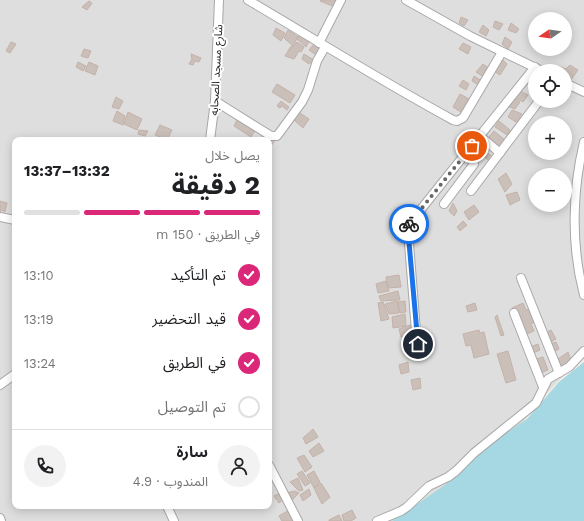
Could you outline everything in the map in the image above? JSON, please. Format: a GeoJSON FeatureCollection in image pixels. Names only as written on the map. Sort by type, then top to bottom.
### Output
{"type":"FeatureCollection","features":[{"type":"Feature","properties":{"kind":"street","name":"شارع مسجد الصحابه"},"geometry":{"type":"LineString","coordinates":[[210,137],[215,101],[219,0]]}},
{"type":"Feature","properties":{"kind":"street"},"geometry":{"type":"LineString","coordinates":[[248,0],[425,105],[457,121],[463,118],[502,52]]}},
{"type":"Feature","properties":{"kind":"street"},"geometry":{"type":"LineString","coordinates":[[215,101],[271,136],[277,136],[302,102],[308,90],[322,45],[341,0]]}},
{"type":"Feature","properties":{"kind":"street"},"geometry":{"type":"LineString","coordinates":[[406,0],[417,3],[502,52],[528,64]]}},
{"type":"Feature","properties":{"kind":"street"},"geometry":{"type":"LineString","coordinates":[[418,344],[408,227],[480,136],[528,81]]}},
{"type":"Feature","properties":{"kind":"street"},"geometry":{"type":"LineString","coordinates":[[572,86],[584,92]]}},
{"type":"Feature","properties":{"kind":"street"},"geometry":{"type":"LineString","coordinates":[[470,191],[534,108]]}},
{"type":"Feature","properties":{"kind":"street"},"geometry":{"type":"LineString","coordinates":[[480,136],[500,153]]}},
{"type":"Feature","properties":{"kind":"street"},"geometry":{"type":"LineString","coordinates":[[481,149],[487,142]]}},
{"type":"Feature","properties":{"kind":"street"},"geometry":{"type":"LineString","coordinates":[[584,142],[576,193],[574,219],[578,267],[584,295]]}},
{"type":"Feature","properties":{"kind":"street"},"geometry":{"type":"LineString","coordinates":[[463,157],[485,172]]}},
{"type":"Feature","properties":{"kind":"street"},"geometry":{"type":"LineString","coordinates":[[444,204],[474,164]]}},
{"type":"Feature","properties":{"kind":"street"},"geometry":{"type":"LineString","coordinates":[[0,217],[12,219]]}},
{"type":"Feature","properties":{"kind":"street"},"geometry":{"type":"LineString","coordinates":[[521,278],[559,373]]}},
{"type":"Feature","properties":{"kind":"street"},"geometry":{"type":"LineString","coordinates":[[514,313],[543,387]]}},
{"type":"Feature","properties":{"kind":"street"},"geometry":{"type":"LineString","coordinates":[[377,521],[401,511],[429,486],[448,477],[456,471],[474,453],[536,403],[548,379],[574,364],[584,351]]}},
{"type":"Feature","properties":{"kind":"street"},"geometry":{"type":"LineString","coordinates":[[0,385],[12,376]]}},
{"type":"Feature","properties":{"kind":"street"},"geometry":{"type":"LineString","coordinates":[[272,471],[298,521]]}},
{"type":"Feature","properties":{"kind":"street"},"geometry":{"type":"LineString","coordinates":[[168,509],[174,521]]}},
{"type":"Feature","properties":{"kind":"shaded area"},"geometry":{"type":"Polygon","coordinates":[[[0,0],[584,0],[584,353],[540,401],[520,426],[470,475],[413,505],[394,521],[0,521],[0,0]]]}},
{"type":"Feature","properties":{"kind":"water"},"geometry":{"type":"Polygon","coordinates":[[[584,362],[584,521],[392,521],[445,485],[500,437],[527,419],[559,382],[584,362]]]}},
{"type":"Feature","properties":{"kind":"building"},"geometry":{"type":"Polygon","coordinates":[[[340,0],[335,7],[320,1],[340,0]]]}},
{"type":"Feature","properties":{"kind":"building"},"geometry":{"type":"Polygon","coordinates":[[[89,1],[92,3],[87,10],[82,7],[89,1]]]}},
{"type":"Feature","properties":{"kind":"building"},"geometry":{"type":"Polygon","coordinates":[[[461,17],[468,20],[464,26],[459,23],[461,17]]]}},
{"type":"Feature","properties":{"kind":"building"},"geometry":{"type":"Polygon","coordinates":[[[495,21],[503,24],[499,30],[493,27],[495,21]]]}},
{"type":"Feature","properties":{"kind":"building"},"geometry":{"type":"Polygon","coordinates":[[[511,23],[519,29],[516,33],[508,30],[511,23]]]}},
{"type":"Feature","properties":{"kind":"building"},"geometry":{"type":"Polygon","coordinates":[[[483,25],[489,30],[486,36],[479,32],[483,25]]]}},
{"type":"Feature","properties":{"kind":"building"},"geometry":{"type":"Polygon","coordinates":[[[276,28],[285,33],[281,41],[273,35],[276,28]]]}},
{"type":"Feature","properties":{"kind":"building"},"geometry":{"type":"Polygon","coordinates":[[[288,30],[298,37],[293,46],[284,38],[288,30]]]}},
{"type":"Feature","properties":{"kind":"building"},"geometry":{"type":"Polygon","coordinates":[[[301,32],[310,39],[306,47],[297,39],[301,32]]]}},
{"type":"Feature","properties":{"kind":"building"},"geometry":{"type":"Polygon","coordinates":[[[505,37],[512,42],[508,49],[502,44],[505,37]]]}},
{"type":"Feature","properties":{"kind":"building"},"geometry":{"type":"Polygon","coordinates":[[[11,42],[16,44],[10,53],[6,51],[11,42]]]}},
{"type":"Feature","properties":{"kind":"building"},"geometry":{"type":"Polygon","coordinates":[[[297,42],[304,47],[301,52],[299,51],[294,59],[285,56],[291,46],[293,47],[297,42]]]}},
{"type":"Feature","properties":{"kind":"building"},"geometry":{"type":"Polygon","coordinates":[[[315,43],[321,47],[316,55],[309,50],[315,43]]]}},
{"type":"Feature","properties":{"kind":"building"},"geometry":{"type":"Polygon","coordinates":[[[463,43],[471,47],[468,54],[459,49],[463,43]]]}},
{"type":"Feature","properties":{"kind":"building"},"geometry":{"type":"Polygon","coordinates":[[[84,49],[91,51],[88,58],[81,56],[84,49]]]}},
{"type":"Feature","properties":{"kind":"building"},"geometry":{"type":"Polygon","coordinates":[[[191,54],[201,58],[199,62],[195,61],[193,65],[189,64],[192,59],[191,54]]]}},
{"type":"Feature","properties":{"kind":"building"},"geometry":{"type":"Polygon","coordinates":[[[304,54],[314,60],[309,64],[302,59],[304,54]]]}},
{"type":"Feature","properties":{"kind":"building"},"geometry":{"type":"Polygon","coordinates":[[[501,58],[507,64],[500,75],[492,70],[501,58]]]}},
{"type":"Feature","properties":{"kind":"building"},"geometry":{"type":"Polygon","coordinates":[[[78,62],[86,66],[83,71],[76,67],[78,62]]]}},
{"type":"Feature","properties":{"kind":"building"},"geometry":{"type":"Polygon","coordinates":[[[89,62],[98,66],[95,75],[85,71],[89,62]]]}},
{"type":"Feature","properties":{"kind":"building"},"geometry":{"type":"Polygon","coordinates":[[[483,64],[490,69],[484,77],[476,72],[483,64]]]}},
{"type":"Feature","properties":{"kind":"building"},"geometry":{"type":"Polygon","coordinates":[[[572,66],[578,70],[572,78],[572,66]]]}},
{"type":"Feature","properties":{"kind":"building"},"geometry":{"type":"Polygon","coordinates":[[[474,76],[482,81],[480,86],[472,81],[474,76]]]}},
{"type":"Feature","properties":{"kind":"building"},"geometry":{"type":"Polygon","coordinates":[[[463,80],[469,84],[466,90],[459,86],[463,80]]]}},
{"type":"Feature","properties":{"kind":"building"},"geometry":{"type":"Polygon","coordinates":[[[277,84],[295,95],[290,103],[272,92],[277,84]]]}},
{"type":"Feature","properties":{"kind":"building"},"geometry":{"type":"Polygon","coordinates":[[[518,90],[528,95],[523,102],[513,96],[518,90]]]}},
{"type":"Feature","properties":{"kind":"building"},"geometry":{"type":"Polygon","coordinates":[[[460,94],[469,99],[461,112],[453,107],[460,94]]]}},
{"type":"Feature","properties":{"kind":"building"},"geometry":{"type":"Polygon","coordinates":[[[116,97],[123,101],[119,109],[112,107],[116,97]]]}},
{"type":"Feature","properties":{"kind":"building"},"geometry":{"type":"Polygon","coordinates":[[[513,97],[520,102],[515,109],[507,106],[513,97]]]}},
{"type":"Feature","properties":{"kind":"building"},"geometry":{"type":"Polygon","coordinates":[[[281,101],[289,107],[287,110],[282,106],[280,108],[277,106],[281,101]]]}},
{"type":"Feature","properties":{"kind":"building"},"geometry":{"type":"Polygon","coordinates":[[[512,110],[522,114],[516,122],[508,117],[512,110]]]}},
{"type":"Feature","properties":{"kind":"building"},"geometry":{"type":"Polygon","coordinates":[[[117,111],[125,116],[123,125],[113,121],[117,111]]]}},
{"type":"Feature","properties":{"kind":"building"},"geometry":{"type":"Polygon","coordinates":[[[297,111],[309,119],[303,128],[293,119],[297,111]]]}},
{"type":"Feature","properties":{"kind":"building"},"geometry":{"type":"Polygon","coordinates":[[[128,112],[142,119],[137,130],[124,124],[128,112]]]}},
{"type":"Feature","properties":{"kind":"building"},"geometry":{"type":"Polygon","coordinates":[[[238,118],[256,129],[251,137],[234,126],[238,118]]]}},
{"type":"Feature","properties":{"kind":"building"},"geometry":{"type":"Polygon","coordinates":[[[499,121],[510,130],[507,135],[495,127],[499,121]]]}},
{"type":"Feature","properties":{"kind":"building"},"geometry":{"type":"Polygon","coordinates":[[[160,125],[172,130],[168,137],[160,137],[155,135],[160,125]]]}},
{"type":"Feature","properties":{"kind":"building"},"geometry":{"type":"Polygon","coordinates":[[[139,130],[148,131],[145,136],[138,134],[139,130]]]}},
{"type":"Feature","properties":{"kind":"building"},"geometry":{"type":"Polygon","coordinates":[[[494,131],[505,140],[499,147],[488,138],[494,131]]]}},
{"type":"Feature","properties":{"kind":"building"},"geometry":{"type":"Polygon","coordinates":[[[264,133],[270,137],[262,137],[264,133]]]}},
{"type":"Feature","properties":{"kind":"building"},"geometry":{"type":"Polygon","coordinates":[[[482,149],[493,157],[490,161],[479,154],[482,149]]]}},
{"type":"Feature","properties":{"kind":"building"},"geometry":{"type":"Polygon","coordinates":[[[506,173],[512,184],[505,192],[498,179],[506,173]]]}},
{"type":"Feature","properties":{"kind":"building"},"geometry":{"type":"Polygon","coordinates":[[[517,192],[520,200],[510,205],[506,195],[517,192]]]}},
{"type":"Feature","properties":{"kind":"building"},"geometry":{"type":"Polygon","coordinates":[[[0,201],[7,203],[5,212],[2,210],[0,212],[0,201]]]}},
{"type":"Feature","properties":{"kind":"building"},"geometry":{"type":"Polygon","coordinates":[[[453,203],[457,211],[454,216],[449,211],[453,203]]]}},
{"type":"Feature","properties":{"kind":"building"},"geometry":{"type":"Polygon","coordinates":[[[474,205],[479,212],[469,220],[464,212],[474,205]]]}},
{"type":"Feature","properties":{"kind":"building"},"geometry":{"type":"Polygon","coordinates":[[[420,218],[426,225],[413,241],[408,238],[420,218]]]}},
{"type":"Feature","properties":{"kind":"building"},"geometry":{"type":"Polygon","coordinates":[[[463,221],[467,225],[460,231],[457,227],[463,221]]]}},
{"type":"Feature","properties":{"kind":"building"},"geometry":{"type":"Polygon","coordinates":[[[399,275],[401,287],[388,288],[386,277],[399,275]]]}},
{"type":"Feature","properties":{"kind":"building"},"geometry":{"type":"Polygon","coordinates":[[[386,281],[389,291],[378,293],[376,284],[386,281]]]}},
{"type":"Feature","properties":{"kind":"building"},"geometry":{"type":"Polygon","coordinates":[[[398,291],[400,300],[381,301],[379,296],[398,291]]]}},
{"type":"Feature","properties":{"kind":"building"},"geometry":{"type":"Polygon","coordinates":[[[397,301],[399,313],[389,314],[385,304],[397,301]]]}},
{"type":"Feature","properties":{"kind":"building"},"geometry":{"type":"Polygon","coordinates":[[[405,301],[406,312],[400,313],[398,302],[405,301]]]}},
{"type":"Feature","properties":{"kind":"building"},"geometry":{"type":"Polygon","coordinates":[[[383,302],[389,319],[381,321],[378,303],[383,302]]]}},
{"type":"Feature","properties":{"kind":"building"},"geometry":{"type":"Polygon","coordinates":[[[475,303],[477,310],[468,312],[466,306],[475,303]]]}},
{"type":"Feature","properties":{"kind":"building"},"geometry":{"type":"Polygon","coordinates":[[[523,303],[526,310],[532,308],[537,321],[531,324],[534,331],[524,335],[512,308],[523,303]]]}},
{"type":"Feature","properties":{"kind":"building"},"geometry":{"type":"Polygon","coordinates":[[[405,314],[406,326],[393,328],[392,317],[405,314]]]}},
{"type":"Feature","properties":{"kind":"building"},"geometry":{"type":"Polygon","coordinates":[[[497,315],[504,335],[501,336],[495,317],[497,315]]]}},
{"type":"Feature","properties":{"kind":"building"},"geometry":{"type":"Polygon","coordinates":[[[413,324],[416,333],[401,337],[399,329],[413,324]]]}},
{"type":"Feature","properties":{"kind":"building"},"geometry":{"type":"Polygon","coordinates":[[[479,330],[480,333],[484,332],[489,354],[474,358],[471,345],[466,346],[463,334],[479,330]]]}},
{"type":"Feature","properties":{"kind":"building"},"geometry":{"type":"Polygon","coordinates":[[[551,330],[556,339],[549,343],[545,333],[551,330]]]}},
{"type":"Feature","properties":{"kind":"building"},"geometry":{"type":"Polygon","coordinates":[[[556,342],[559,349],[553,352],[550,344],[556,342]]]}},
{"type":"Feature","properties":{"kind":"building"},"geometry":{"type":"Polygon","coordinates":[[[538,344],[540,350],[531,354],[528,348],[538,344]]]}},
{"type":"Feature","properties":{"kind":"building"},"geometry":{"type":"Polygon","coordinates":[[[508,351],[516,380],[506,383],[497,354],[508,351]]]}},
{"type":"Feature","properties":{"kind":"building"},"geometry":{"type":"Polygon","coordinates":[[[568,352],[572,363],[561,370],[555,361],[568,352]]]}},
{"type":"Feature","properties":{"kind":"building"},"geometry":{"type":"Polygon","coordinates":[[[543,357],[548,370],[538,374],[533,360],[543,357]]]}},
{"type":"Feature","properties":{"kind":"building"},"geometry":{"type":"Polygon","coordinates":[[[408,362],[409,372],[401,374],[399,365],[408,362]]]}},
{"type":"Feature","properties":{"kind":"building"},"geometry":{"type":"Polygon","coordinates":[[[420,378],[421,388],[413,390],[411,380],[420,378]]]}},
{"type":"Feature","properties":{"kind":"building"},"geometry":{"type":"Polygon","coordinates":[[[313,429],[318,437],[306,444],[303,438],[313,429]]]}},
{"type":"Feature","properties":{"kind":"building"},"geometry":{"type":"Polygon","coordinates":[[[319,443],[324,451],[313,457],[309,451],[319,443]]]}},
{"type":"Feature","properties":{"kind":"building"},"geometry":{"type":"Polygon","coordinates":[[[304,455],[312,467],[305,472],[297,458],[304,455]]]}},
{"type":"Feature","properties":{"kind":"building"},"geometry":{"type":"Polygon","coordinates":[[[302,471],[310,483],[305,486],[297,474],[302,471]]]}},
{"type":"Feature","properties":{"kind":"building"},"geometry":{"type":"Polygon","coordinates":[[[314,471],[320,482],[314,488],[307,475],[314,471]]]}},
{"type":"Feature","properties":{"kind":"building"},"geometry":{"type":"Polygon","coordinates":[[[298,478],[303,490],[299,491],[290,482],[298,478]]]}},
{"type":"Feature","properties":{"kind":"building"},"geometry":{"type":"Polygon","coordinates":[[[321,483],[330,497],[322,504],[314,488],[321,483]]]}},
{"type":"Feature","properties":{"kind":"building"},"geometry":{"type":"Polygon","coordinates":[[[309,489],[311,495],[303,501],[300,495],[309,489]]]}},
{"type":"Feature","properties":{"kind":"building"},"geometry":{"type":"Polygon","coordinates":[[[295,491],[299,493],[291,501],[286,493],[295,491]]]}},
{"type":"Feature","properties":{"kind":"building"},"geometry":{"type":"Polygon","coordinates":[[[278,494],[283,500],[279,503],[274,496],[278,494]]]}},
{"type":"Feature","properties":{"kind":"building"},"geometry":{"type":"Polygon","coordinates":[[[289,510],[294,521],[282,521],[279,516],[289,510]]]}},
{"type":"Feature","properties":{"kind":"building"},"geometry":{"type":"Polygon","coordinates":[[[352,510],[356,518],[351,521],[344,521],[342,515],[352,510]]]}},
{"type":"Feature","properties":{"kind":"building"},"geometry":{"type":"Polygon","coordinates":[[[339,515],[342,521],[329,521],[329,520],[339,515]]]}},
{"type":"Feature","properties":{"kind":"way so far"},"geometry":{"type":"LineString","coordinates":[[409,224],[472,146]]}},
{"type":"Feature","properties":{"kind":"route"},"geometry":{"type":"LineString","coordinates":[[409,224],[408,231],[418,344]]}}]}
